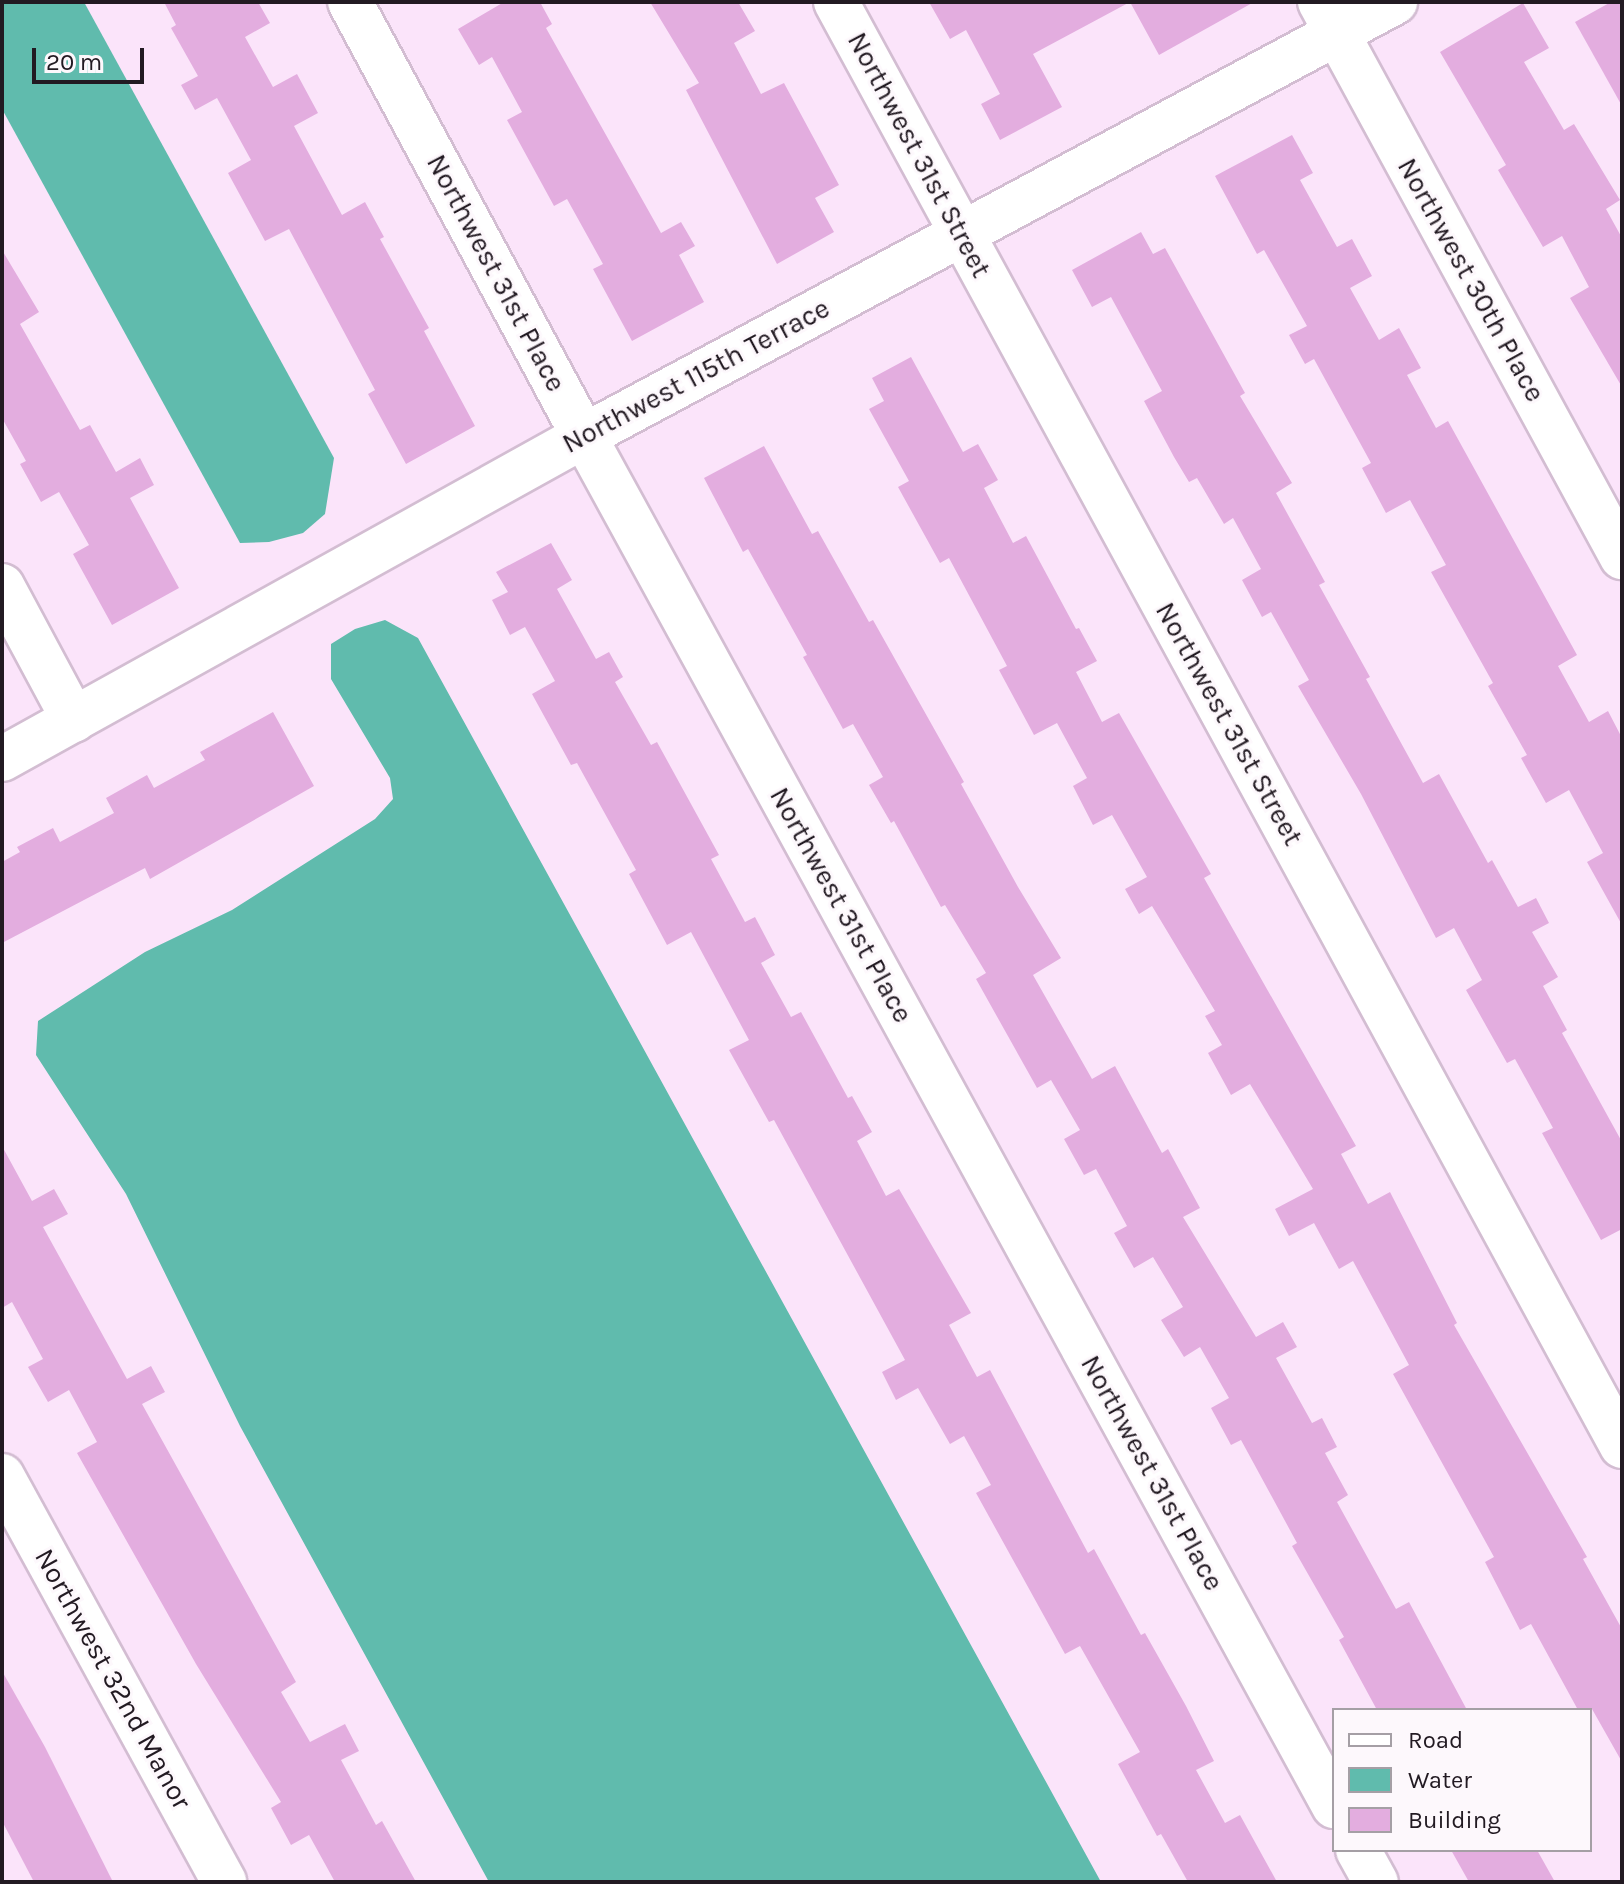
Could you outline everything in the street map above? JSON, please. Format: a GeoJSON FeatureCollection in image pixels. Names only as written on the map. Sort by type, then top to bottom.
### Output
{"type":"FeatureCollection","features":[{"type":"Feature","properties":{"kind":"street","name":"Northwest 31st Place"},"geometry":{"type":"LineString","coordinates":[[350,2],[1332,1802]]}},
{"type":"Feature","properties":{"kind":"street","name":"Northwest 31st Street"},"geometry":{"type":"LineString","coordinates":[[836,2],[1622,1446]]}},
{"type":"Feature","properties":{"kind":"street","name":"Northwest 115th Terrace"},"geometry":{"type":"LineString","coordinates":[[2,759],[584,436],[962,234],[1328,18],[1395,2]]}},
{"type":"Feature","properties":{"kind":"street","name":"Northwest 30th Place"},"geometry":{"type":"LineString","coordinates":[[1328,18],[1622,557]]}},
{"type":"Feature","properties":{"kind":"street"},"geometry":{"type":"LineString","coordinates":[[2,586],[74,720]]}},
{"type":"Feature","properties":{"kind":"street","name":"Northwest 32nd Manor"},"geometry":{"type":"LineString","coordinates":[[2,1476],[224,1882]]}},
{"type":"Feature","properties":{"kind":"street"},"geometry":{"type":"LineString","coordinates":[[1359,1852],[1376,1882]]}},
{"type":"Feature","properties":{"kind":"water"},"geometry":{"type":"Polygon","coordinates":[[[2,2],[84,2],[334,458],[325,514],[303,533],[269,542],[240,543],[2,109],[2,2]]]}},
{"type":"Feature","properties":{"kind":"water"},"geometry":{"type":"Polygon","coordinates":[[[385,620],[418,638],[1101,1882],[489,1882],[240,1426],[126,1194],[36,1055],[38,1021],[145,952],[232,910],[375,819],[393,799],[390,778],[331,679],[331,644],[355,629],[385,620]]]}},
{"type":"Feature","properties":{"kind":"building"},"geometry":{"type":"Polygon","coordinates":[[[164,2],[258,2],[270,23],[245,37],[273,87],[297,74],[318,113],[294,126],[342,215],[365,202],[384,237],[380,239],[429,328],[424,331],[475,426],[406,464],[368,394],[375,390],[289,229],[265,241],[228,173],[251,160],[217,98],[195,110],[181,85],[198,76],[171,28],[176,25],[164,2]]]}},
{"type":"Feature","properties":{"kind":"building"},"geometry":{"type":"Polygon","coordinates":[[[504,2],[540,2],[552,24],[546,28],[661,233],[681,222],[695,246],[679,255],[704,302],[632,341],[593,269],[603,264],[567,199],[554,206],[507,120],[522,112],[492,57],[479,65],[458,29],[504,2]]]}},
{"type":"Feature","properties":{"kind":"building"},"geometry":{"type":"Polygon","coordinates":[[[650,2],[738,2],[755,31],[734,43],[761,94],[784,83],[839,185],[815,198],[834,232],[777,264],[686,90],[699,83],[650,2]]]}},
{"type":"Feature","properties":{"kind":"building"},"geometry":{"type":"Polygon","coordinates":[[[929,2],[1130,2],[1033,54],[1062,107],[1000,140],[981,104],[1000,94],[966,30],[950,39],[929,2]]]}},
{"type":"Feature","properties":{"kind":"building"},"geometry":{"type":"Polygon","coordinates":[[[1130,2],[1254,2],[1159,55],[1130,2]]]}},
{"type":"Feature","properties":{"kind":"building"},"geometry":{"type":"Polygon","coordinates":[[[1611,2],[1622,2],[1622,106],[1575,22],[1611,2]]]}},
{"type":"Feature","properties":{"kind":"building"},"geometry":{"type":"Polygon","coordinates":[[[1523,3],[1549,48],[1524,62],[1564,130],[1574,124],[1620,200],[1606,209],[1622,238],[1622,387],[1570,298],[1589,287],[1562,236],[1543,247],[1498,170],[1506,165],[1440,52],[1523,3]]]}},
{"type":"Feature","properties":{"kind":"building"},"geometry":{"type":"Polygon","coordinates":[[[1292,135],[1313,173],[1300,180],[1337,247],[1352,239],[1372,276],[1350,288],[1379,340],[1399,328],[1421,368],[1407,375],[1436,428],[1448,421],[1577,655],[1558,666],[1589,722],[1608,711],[1622,738],[1622,925],[1587,862],[1603,853],[1569,790],[1546,803],[1521,758],[1527,755],[1488,686],[1493,683],[1431,572],[1446,565],[1410,500],[1386,513],[1362,468],[1371,463],[1314,359],[1305,364],[1289,335],[1307,326],[1264,250],[1257,254],[1215,176],[1292,135]]]}},
{"type":"Feature","properties":{"kind":"building"},"geometry":{"type":"Polygon","coordinates":[[[1141,232],[1153,254],[1165,248],[1245,393],[1240,396],[1292,483],[1276,493],[1325,582],[1319,585],[1370,677],[1366,679],[1423,783],[1439,774],[1488,863],[1492,860],[1518,907],[1536,898],[1549,923],[1532,932],[1558,977],[1543,986],[1567,1030],[1562,1033],[1622,1142],[1622,1229],[1601,1240],[1542,1133],[1553,1128],[1515,1059],[1507,1063],[1466,990],[1482,980],[1454,928],[1436,938],[1361,794],[1298,686],[1309,680],[1271,612],[1262,617],[1242,580],[1261,569],[1233,518],[1224,524],[1197,478],[1189,482],[1174,457],[1144,401],[1162,391],[1111,297],[1092,307],[1072,270],[1141,232]]]}},
{"type":"Feature","properties":{"kind":"building"},"geometry":{"type":"Polygon","coordinates":[[[2,250],[39,312],[20,324],[80,430],[90,425],[116,472],[140,458],[154,485],[130,498],[179,588],[112,625],[73,554],[89,545],[59,492],[41,502],[20,464],[26,461],[2,418],[2,250]]]}},
{"type":"Feature","properties":{"kind":"building"},"geometry":{"type":"Polygon","coordinates":[[[911,357],[963,452],[978,444],[998,480],[984,488],[1013,543],[1026,536],[1076,629],[1079,628],[1097,661],[1076,672],[1102,722],[1119,713],[1211,874],[1204,878],[1356,1146],[1341,1154],[1368,1204],[1390,1192],[1457,1323],[1454,1325],[1587,1557],[1583,1559],[1622,1629],[1622,1762],[1592,1708],[1577,1708],[1531,1624],[1520,1630],[1485,1562],[1494,1557],[1393,1374],[1409,1365],[1353,1261],[1339,1269],[1314,1223],[1289,1236],[1275,1209],[1313,1189],[1250,1084],[1231,1095],[1208,1053],[1222,1045],[1205,1016],[1215,1011],[1152,906],[1139,914],[1125,889],[1147,877],[1112,815],[1093,825],[1073,786],[1087,778],[1057,723],[1034,735],[999,670],[1007,666],[949,558],[940,563],[898,487],[909,481],[869,409],[884,401],[872,378],[911,357]]]}},
{"type":"Feature","properties":{"kind":"building"},"geometry":{"type":"Polygon","coordinates":[[[764,446],[812,534],[818,531],[869,622],[873,620],[964,782],[961,784],[1018,887],[1061,958],[1033,975],[1092,1079],[1115,1066],[1162,1153],[1168,1149],[1200,1208],[1183,1217],[1256,1337],[1283,1322],[1297,1347],[1276,1358],[1312,1423],[1322,1418],[1337,1447],[1325,1453],[1348,1495],[1337,1502],[1396,1609],[1409,1602],[1466,1708],[1376,1708],[1339,1640],[1344,1637],[1292,1546],[1297,1543],[1241,1440],[1231,1445],[1211,1408],[1229,1398],[1200,1347],[1184,1357],[1161,1320],[1183,1307],[1153,1257],[1134,1268],[1114,1233],[1127,1226],[1096,1169],[1084,1175],[1064,1139],[1080,1130],[1051,1080],[1037,1088],[976,979],[986,973],[945,905],[941,907],[894,821],[891,823],[869,785],[883,777],[853,724],[843,729],[803,657],[807,655],[748,549],[743,552],[704,478],[764,446]]]}},
{"type":"Feature","properties":{"kind":"building"},"geometry":{"type":"Polygon","coordinates":[[[551,543],[572,580],[557,589],[596,659],[609,652],[623,677],[615,682],[651,745],[657,742],[719,855],[711,859],[745,922],[755,917],[775,955],[761,963],[791,1017],[801,1012],[848,1098],[852,1096],[872,1132],[857,1141],[886,1196],[899,1189],[971,1313],[949,1325],[977,1377],[990,1370],[1088,1553],[1094,1549],[1141,1635],[1145,1633],[1186,1706],[1214,1761],[1196,1770],[1225,1823],[1240,1815],[1277,1882],[1188,1882],[1161,1834],[1157,1836],[1118,1764],[1140,1752],[1080,1646],[1065,1654],[976,1493],[991,1485],[964,1436],[950,1444],[918,1388],[896,1400],[882,1372],[905,1360],[774,1120],[769,1122],[729,1050],[749,1040],[691,932],[667,945],[629,874],[636,870],[577,763],[571,765],[532,694],[555,681],[525,627],[510,635],[492,600],[508,592],[496,572],[551,543]]]}},
{"type":"Feature","properties":{"kind":"building"},"geometry":{"type":"Polygon","coordinates":[[[273,712],[314,786],[150,879],[145,868],[2,943],[2,862],[20,852],[17,847],[53,828],[60,842],[114,813],[106,798],[147,775],[154,788],[205,760],[200,752],[273,712]]]}},
{"type":"Feature","properties":{"kind":"building"},"geometry":{"type":"Polygon","coordinates":[[[2,1146],[32,1201],[54,1189],[68,1214],[43,1227],[127,1379],[151,1366],[165,1392],[142,1404],[296,1682],[281,1692],[310,1742],[345,1724],[359,1751],[341,1760],[376,1825],[382,1821],[416,1882],[335,1882],[309,1835],[291,1845],[271,1808],[281,1802],[196,1664],[77,1453],[97,1442],[69,1390],[48,1402],[28,1367],[43,1359],[12,1302],[2,1308],[2,1146]]]}},
{"type":"Feature","properties":{"kind":"building"},"geometry":{"type":"Polygon","coordinates":[[[2,1671],[45,1747],[113,1882],[34,1882],[2,1821],[2,1671]]]}},
{"type":"Feature","properties":{"kind":"building"},"geometry":{"type":"Polygon","coordinates":[[[1452,1852],[1538,1852],[1555,1882],[1469,1882],[1452,1852]]]}}]}
